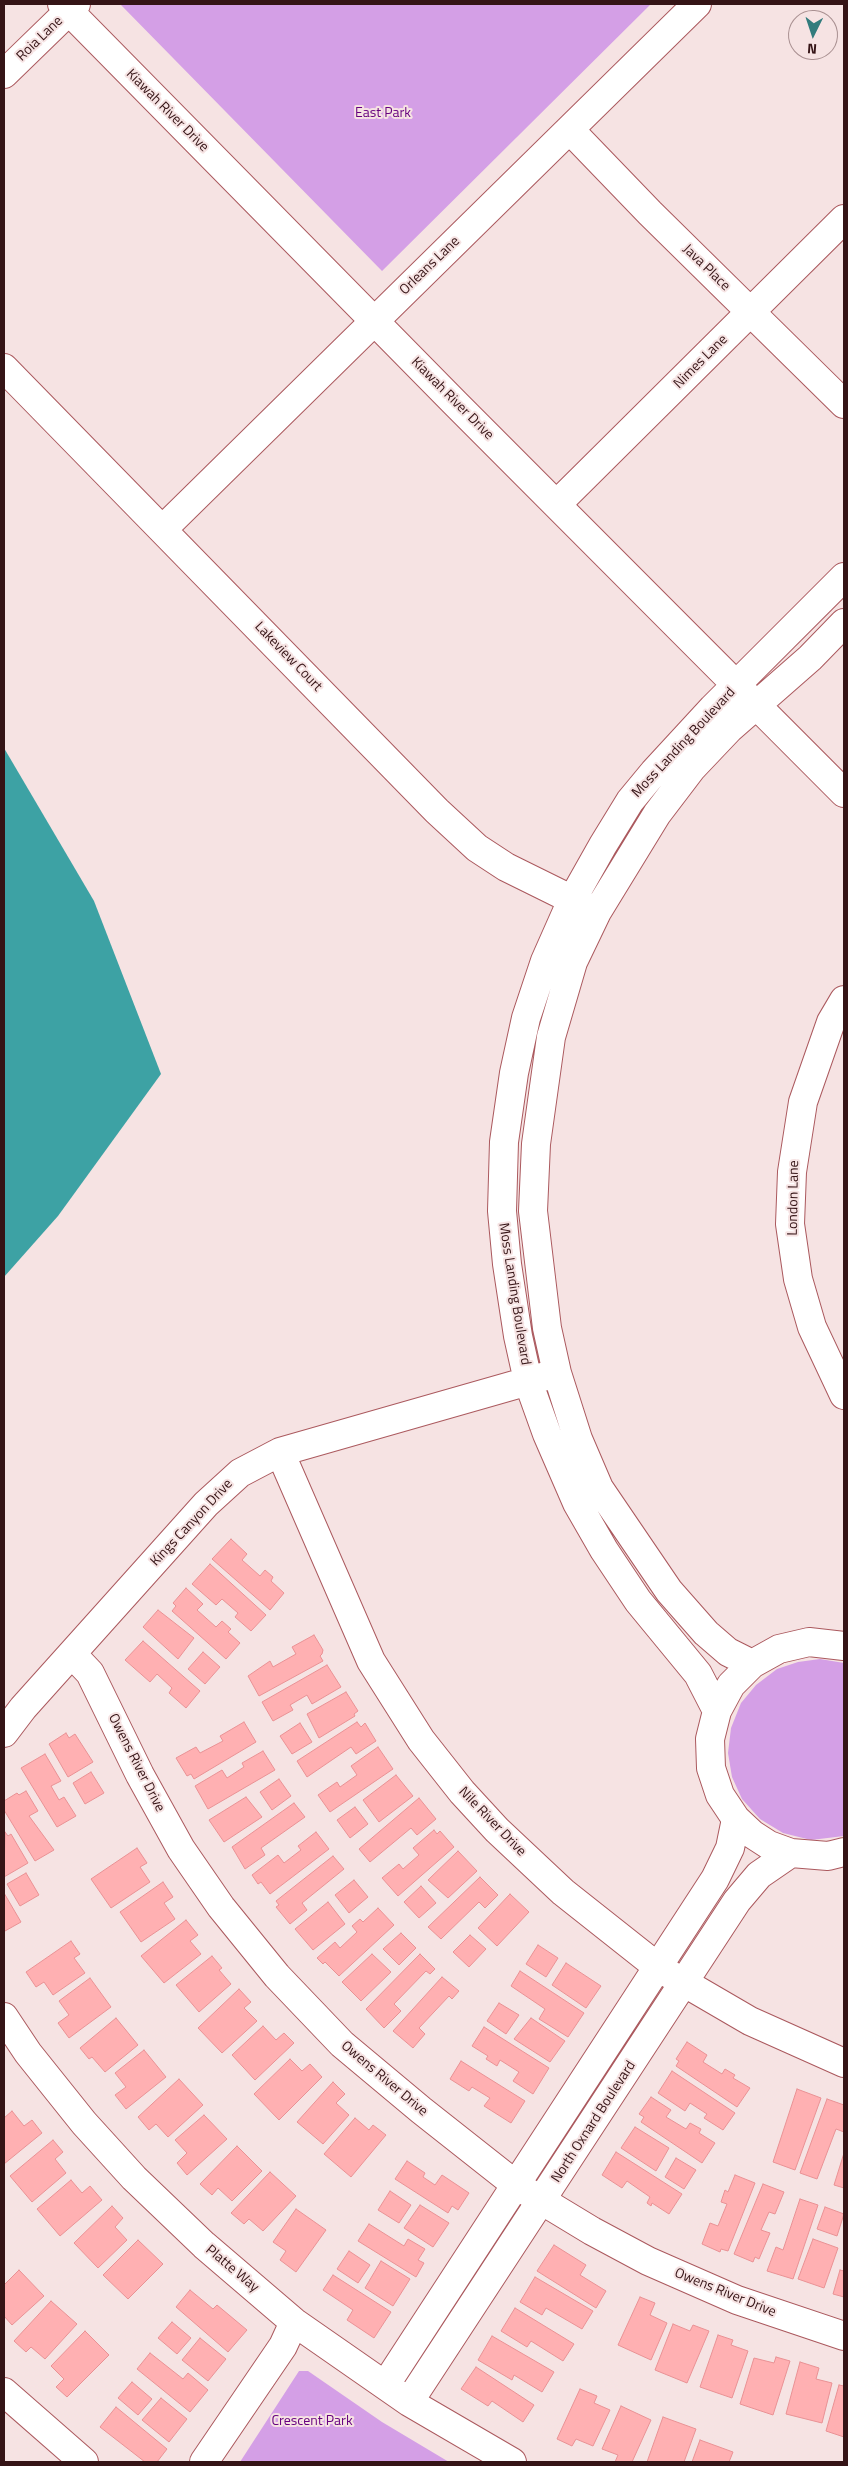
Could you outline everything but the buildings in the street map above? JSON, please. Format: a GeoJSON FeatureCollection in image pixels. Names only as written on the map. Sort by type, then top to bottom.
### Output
{"type":"FeatureCollection","features":[{"type":"Feature","properties":{"kind":"street","name":"Orleans Lane"},"geometry":{"type":"LineString","coordinates":[[163,529],[697,4]]}},
{"type":"Feature","properties":{"kind":"street","name":"Roia Lane"},"geometry":{"type":"LineString","coordinates":[[4,74],[69,6]]}},
{"type":"Feature","properties":{"kind":"street","name":"Kiawah River Drive"},"geometry":{"type":"LineString","coordinates":[[69,6],[374,321],[844,793]]}},
{"type":"Feature","properties":{"kind":"street","name":"Java Place"},"geometry":{"type":"LineString","coordinates":[[570,130],[650,213],[844,404]]}},
{"type":"Feature","properties":{"kind":"street","name":"Nimes Lane"},"geometry":{"type":"LineString","coordinates":[[557,504],[844,219]]}},
{"type":"Feature","properties":{"kind":"street","name":"Lakeview Court"},"geometry":{"type":"LineString","coordinates":[[4,368],[437,811],[478,848],[506,867],[597,912]]}},
{"type":"Feature","properties":{"kind":"street","name":"Moss Landing Boulevard"},"geometry":{"type":"LineString","coordinates":[[717,1712],[698,1674],[638,1601],[586,1518],[547,1434],[528,1382],[506,1264],[502,1211],[504,1142],[514,1073],[526,1018],[545,960],[572,900],[630,801],[712,708],[844,577]]}},
{"type":"Feature","properties":{"kind":"street","name":"Moss Landing Boulevard"},"geometry":{"type":"LineString","coordinates":[[752,1664],[728,1652],[706,1633],[669,1592],[599,1488],[578,1439],[557,1373],[547,1328],[533,1211],[536,1144],[551,1037],[573,962],[597,912],[657,814],[692,768],[729,729],[844,623]]}},
{"type":"Feature","properties":{"kind":"street","name":"London Lane"},"geometry":{"type":"LineString","coordinates":[[844,1000],[831,1022],[803,1102],[792,1172],[790,1224],[798,1278],[812,1327],[844,1395]]}},
{"type":"Feature","properties":{"kind":"street","name":"Kings Canyon Drive"},"geometry":{"type":"LineString","coordinates":[[4,1733],[23,1708],[206,1504],[240,1472],[280,1452],[557,1373]]}},
{"type":"Feature","properties":{"kind":"street","name":"Nile River Drive"},"geometry":{"type":"LineString","coordinates":[[280,1452],[372,1661],[421,1740],[462,1792],[496,1830],[563,1892],[659,1968],[750,2021],[844,2063]]}},
{"type":"Feature","properties":{"kind":"street"},"geometry":{"type":"LineString","coordinates":[[843,1644],[809,1642],[779,1649],[752,1664],[731,1685],[717,1712],[710,1739],[711,1768],[720,1795],[736,1819],[769,1845],[791,1854],[828,1856],[844,1852]]}},
{"type":"Feature","properties":{"kind":"street","name":"Owens River Drive"},"geometry":{"type":"LineString","coordinates":[[72,1654],[90,1673],[140,1775],[181,1849],[221,1907],[277,1976],[342,2044],[421,2110],[516,2185],[542,2202],[648,2260],[728,2296],[844,2336]]}},
{"type":"Feature","properties":{"kind":"street"},"geometry":{"type":"LineString","coordinates":[[386,2384],[720,1872],[730,1848],[736,1819]]}},
{"type":"Feature","properties":{"kind":"street","name":"North Oxnard Boulevard"},"geometry":{"type":"LineString","coordinates":[[409,2402],[741,1896],[759,1875],[791,1854]]}},
{"type":"Feature","properties":{"kind":"street","name":"Platte Way"},"geometry":{"type":"LineString","coordinates":[[4,2016],[28,2053],[84,2122],[134,2178],[204,2244],[294,2322],[386,2384],[409,2402],[511,2462]]}},
{"type":"Feature","properties":{"kind":"street"},"geometry":{"type":"LineString","coordinates":[[204,2462],[283,2346],[294,2322]]}},
{"type":"Feature","properties":{"kind":"street"},"geometry":{"type":"LineString","coordinates":[[4,2392],[84,2462]]}},
{"type":"Feature","properties":{"kind":"green space","name":"East Park"},"geometry":{"type":"Polygon","coordinates":[[[122,4],[651,4],[382,271],[122,4]]]}},
{"type":"Feature","properties":{"kind":"green space"},"geometry":{"type":"Polygon","coordinates":[[[820,1659],[844,1663],[844,1836],[811,1840],[783,1833],[760,1819],[742,1799],[732,1777],[728,1753],[731,1728],[741,1703],[756,1685],[777,1669],[798,1662],[820,1659]]]}},
{"type":"Feature","properties":{"kind":"green space","name":"Crescent Park"},"geometry":{"type":"Polygon","coordinates":[[[299,2371],[308,2371],[382,2422],[449,2462],[240,2462],[299,2371]]]}},
{"type":"Feature","properties":{"kind":"water"},"geometry":{"type":"Polygon","coordinates":[[[4,748],[94,901],[161,1074],[58,1216],[4,1277],[4,748]]]}}]}
